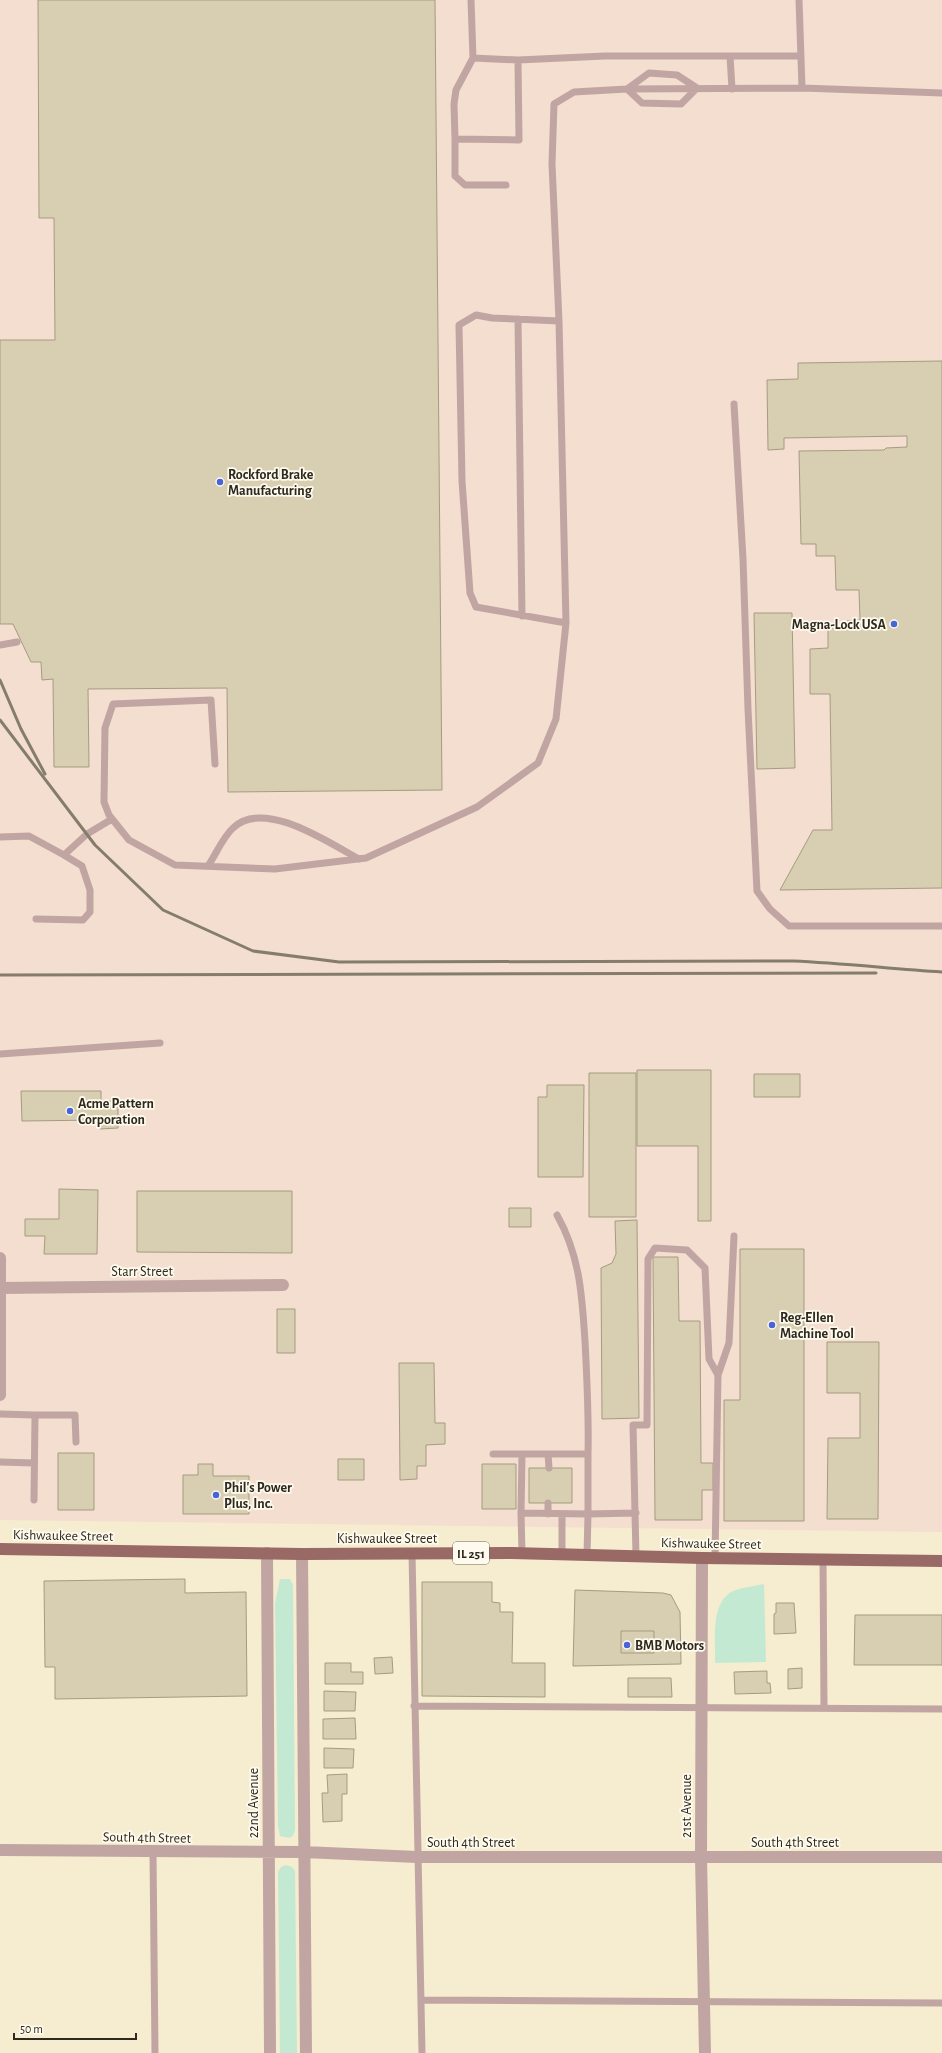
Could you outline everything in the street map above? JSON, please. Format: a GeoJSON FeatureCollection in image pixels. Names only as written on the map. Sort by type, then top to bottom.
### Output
{"type":"FeatureCollection","features":[{"type":"Feature","properties":{"kind":"main road","name":"Kishwaukee Street"},"geometry":{"type":"LineString","coordinates":[[0,1549],[302,1554],[522,1553],[702,1558],[942,1561]]}},
{"type":"Feature","properties":{"kind":"street"},"geometry":{"type":"LineString","coordinates":[[0,1258],[0,1394]]}},
{"type":"Feature","properties":{"kind":"street","name":"Starr Street"},"geometry":{"type":"LineString","coordinates":[[0,1288],[283,1285]]}},
{"type":"Feature","properties":{"kind":"street","name":"22nd Avenue"},"geometry":{"type":"LineString","coordinates":[[266,1553],[270,2053]]}},
{"type":"Feature","properties":{"kind":"street"},"geometry":{"type":"LineString","coordinates":[[302,1554],[306,2053]]}},
{"type":"Feature","properties":{"kind":"street","name":"21st Avenue"},"geometry":{"type":"LineString","coordinates":[[702,1558],[701,1857],[704,2053]]}},
{"type":"Feature","properties":{"kind":"street","name":"South 4th Street"},"geometry":{"type":"LineString","coordinates":[[0,1850],[304,1852],[417,1857],[942,1857]]}},
{"type":"Feature","properties":{"kind":"lane"},"geometry":{"type":"LineString","coordinates":[[471,0],[474,58],[456,90],[454,104],[455,176],[465,185],[506,185]]}},
{"type":"Feature","properties":{"kind":"lane"},"geometry":{"type":"LineString","coordinates":[[799,0],[802,88]]}},
{"type":"Feature","properties":{"kind":"lane"},"geometry":{"type":"LineString","coordinates":[[474,58],[518,60],[605,56],[800,56]]}},
{"type":"Feature","properties":{"kind":"lane"},"geometry":{"type":"LineString","coordinates":[[730,56],[732,89]]}},
{"type":"Feature","properties":{"kind":"lane"},"geometry":{"type":"LineString","coordinates":[[455,139],[519,140],[518,60]]}},
{"type":"Feature","properties":{"kind":"lane"},"geometry":{"type":"LineString","coordinates":[[626,89],[649,73],[677,75],[697,88]]}},
{"type":"Feature","properties":{"kind":"lane"},"geometry":{"type":"LineString","coordinates":[[626,89],[642,103],[681,104],[697,88]]}},
{"type":"Feature","properties":{"kind":"lane"},"geometry":{"type":"LineString","coordinates":[[215,764],[211,700],[113,704],[105,728],[104,802],[112,819],[129,840],[175,865],[275,869],[366,858],[477,807],[538,763],[556,719],[566,623],[559,321],[552,164],[554,104],[574,92],[626,89],[802,88],[942,93]]}},
{"type":"Feature","properties":{"kind":"lane"},"geometry":{"type":"LineString","coordinates":[[559,321],[476,315],[459,325],[462,481],[470,593],[476,607],[566,623]]}},
{"type":"Feature","properties":{"kind":"lane"},"geometry":{"type":"LineString","coordinates":[[518,319],[522,616]]}},
{"type":"Feature","properties":{"kind":"lane"},"geometry":{"type":"LineString","coordinates":[[734,404],[744,559],[748,716],[757,891],[770,909],[789,926],[942,926]]}},
{"type":"Feature","properties":{"kind":"lane"},"geometry":{"type":"LineString","coordinates":[[0,646],[17,642]]}},
{"type":"Feature","properties":{"kind":"lane"},"geometry":{"type":"LineString","coordinates":[[208,866],[233,828],[246,819],[261,817],[284,820],[359,859]]}},
{"type":"Feature","properties":{"kind":"lane"},"geometry":{"type":"LineString","coordinates":[[64,855],[87,834],[112,819]]}},
{"type":"Feature","properties":{"kind":"lane"},"geometry":{"type":"LineString","coordinates":[[0,837],[29,836],[82,866],[90,890],[90,912],[83,920],[36,919]]}},
{"type":"Feature","properties":{"kind":"lane"},"geometry":{"type":"LineString","coordinates":[[0,1054],[160,1043]]}},
{"type":"Feature","properties":{"kind":"lane"},"geometry":{"type":"LineString","coordinates":[[557,1215],[568,1235],[581,1285],[589,1402],[587,1555]]}},
{"type":"Feature","properties":{"kind":"lane"},"geometry":{"type":"LineString","coordinates":[[716,1558],[718,1375],[729,1343],[734,1236]]}},
{"type":"Feature","properties":{"kind":"lane"},"geometry":{"type":"LineString","coordinates":[[636,1556],[633,1425],[647,1425],[648,1259],[655,1248],[687,1250],[705,1268],[709,1359],[718,1375]]}},
{"type":"Feature","properties":{"kind":"lane"},"geometry":{"type":"LineString","coordinates":[[0,1414],[75,1415],[76,1442]]}},
{"type":"Feature","properties":{"kind":"lane"},"geometry":{"type":"LineString","coordinates":[[34,1500],[35,1415]]}},
{"type":"Feature","properties":{"kind":"lane"},"geometry":{"type":"LineString","coordinates":[[493,1454],[588,1454]]}},
{"type":"Feature","properties":{"kind":"lane"},"geometry":{"type":"LineString","coordinates":[[522,1454],[522,1553]]}},
{"type":"Feature","properties":{"kind":"lane"},"geometry":{"type":"LineString","coordinates":[[548,1454],[548,1468]]}},
{"type":"Feature","properties":{"kind":"lane"},"geometry":{"type":"LineString","coordinates":[[0,1462],[34,1463]]}},
{"type":"Feature","properties":{"kind":"lane"},"geometry":{"type":"LineString","coordinates":[[548,1503],[548,1514]]}},
{"type":"Feature","properties":{"kind":"lane"},"geometry":{"type":"LineString","coordinates":[[521,1513],[636,1513]]}},
{"type":"Feature","properties":{"kind":"lane"},"geometry":{"type":"LineString","coordinates":[[562,1514],[562,1554]]}},
{"type":"Feature","properties":{"kind":"lane"},"geometry":{"type":"LineString","coordinates":[[412,1553],[422,2053]]}},
{"type":"Feature","properties":{"kind":"lane"},"geometry":{"type":"LineString","coordinates":[[823,1560],[824,1708]]}},
{"type":"Feature","properties":{"kind":"lane"},"geometry":{"type":"LineString","coordinates":[[414,1706],[942,1709]]}},
{"type":"Feature","properties":{"kind":"lane"},"geometry":{"type":"LineString","coordinates":[[153,1852],[155,2053]]}},
{"type":"Feature","properties":{"kind":"lane"},"geometry":{"type":"LineString","coordinates":[[421,2000],[942,2003]]}},
{"type":"Feature","properties":{"kind":"shaded area"},"geometry":{"type":"Polygon","coordinates":[[[0,0],[942,0],[942,1532],[0,1520],[0,0]]]}},
{"type":"Feature","properties":{"kind":"green space"},"geometry":{"type":"Polygon","coordinates":[[[280,1579],[290,1579],[293,1585],[295,1830],[293,1836],[289,1838],[280,1836],[278,1826],[275,1604],[280,1579]]]}},
{"type":"Feature","properties":{"kind":"green space"},"geometry":{"type":"Polygon","coordinates":[[[764,1584],[766,1662],[715,1663],[716,1622],[721,1602],[727,1595],[736,1590],[764,1584]]]}},
{"type":"Feature","properties":{"kind":"green space"},"geometry":{"type":"Polygon","coordinates":[[[286,1865],[292,1867],[295,1871],[297,2053],[280,2053],[278,1872],[281,1867],[286,1865]]]}},
{"type":"Feature","properties":{"kind":"building","name":"Rockford Brake Manufacturing"},"geometry":{"type":"Polygon","coordinates":[[[38,0],[435,0],[442,790],[228,792],[227,688],[88,689],[89,767],[54,767],[53,679],[42,680],[41,662],[31,662],[13,624],[0,624],[0,340],[55,340],[54,218],[39,218],[38,0]]]}},
{"type":"Feature","properties":{"kind":"building","name":"Magna-Lock USA"},"geometry":{"type":"Polygon","coordinates":[[[942,361],[942,888],[780,890],[813,830],[832,830],[830,694],[810,694],[810,649],[828,648],[828,628],[844,628],[847,621],[860,620],[859,590],[836,590],[835,556],[816,556],[816,544],[801,544],[799,451],[884,450],[886,448],[907,447],[907,436],[784,438],[784,449],[768,450],[767,380],[798,379],[798,363],[942,361]]]}},
{"type":"Feature","properties":{"kind":"building"},"geometry":{"type":"Polygon","coordinates":[[[754,613],[792,613],[795,768],[757,769],[754,613]]]}},
{"type":"Feature","properties":{"kind":"building"},"geometry":{"type":"Polygon","coordinates":[[[637,1070],[711,1070],[711,1221],[698,1221],[698,1146],[637,1146],[637,1070]]]}},
{"type":"Feature","properties":{"kind":"building"},"geometry":{"type":"Polygon","coordinates":[[[589,1073],[636,1073],[636,1217],[589,1217],[589,1073]]]}},
{"type":"Feature","properties":{"kind":"building"},"geometry":{"type":"Polygon","coordinates":[[[754,1074],[800,1074],[800,1097],[754,1097],[754,1074]]]}},
{"type":"Feature","properties":{"kind":"building"},"geometry":{"type":"Polygon","coordinates":[[[547,1085],[584,1085],[583,1177],[538,1177],[538,1097],[547,1097],[547,1085]]]}},
{"type":"Feature","properties":{"kind":"building","name":"Acme Pattern Corporation"},"geometry":{"type":"Polygon","coordinates":[[[21,1091],[101,1091],[101,1101],[118,1101],[118,1128],[100,1129],[100,1120],[22,1121],[21,1091]]]}},
{"type":"Feature","properties":{"kind":"building"},"geometry":{"type":"Polygon","coordinates":[[[59,1189],[98,1190],[97,1254],[44,1254],[45,1236],[25,1236],[25,1219],[59,1219],[59,1189]]]}},
{"type":"Feature","properties":{"kind":"building"},"geometry":{"type":"Polygon","coordinates":[[[137,1191],[292,1191],[292,1253],[137,1252],[137,1191]]]}},
{"type":"Feature","properties":{"kind":"building"},"geometry":{"type":"Polygon","coordinates":[[[509,1208],[531,1208],[531,1227],[509,1227],[509,1208]]]}},
{"type":"Feature","properties":{"kind":"building"},"geometry":{"type":"Polygon","coordinates":[[[637,1220],[639,1418],[602,1419],[601,1268],[612,1263],[616,1254],[615,1221],[637,1220]]]}},
{"type":"Feature","properties":{"kind":"building","name":"Reg-Ellen Machine Tool"},"geometry":{"type":"Polygon","coordinates":[[[740,1249],[804,1249],[804,1521],[724,1521],[724,1400],[740,1400],[740,1249]]]}},
{"type":"Feature","properties":{"kind":"building"},"geometry":{"type":"Polygon","coordinates":[[[653,1257],[678,1257],[679,1321],[700,1321],[701,1463],[713,1463],[713,1490],[702,1490],[702,1520],[655,1520],[653,1257]]]}},
{"type":"Feature","properties":{"kind":"building"},"geometry":{"type":"Polygon","coordinates":[[[277,1309],[295,1309],[295,1353],[277,1353],[277,1309]]]}},
{"type":"Feature","properties":{"kind":"building"},"geometry":{"type":"Polygon","coordinates":[[[827,1342],[879,1342],[878,1519],[827,1519],[828,1438],[860,1438],[860,1393],[827,1393],[827,1342]]]}},
{"type":"Feature","properties":{"kind":"building"},"geometry":{"type":"Polygon","coordinates":[[[399,1363],[434,1363],[435,1423],[445,1423],[445,1444],[426,1445],[426,1466],[417,1466],[417,1479],[400,1480],[399,1363]]]}},
{"type":"Feature","properties":{"kind":"building"},"geometry":{"type":"Polygon","coordinates":[[[58,1453],[94,1453],[94,1510],[58,1510],[58,1453]]]}},
{"type":"Feature","properties":{"kind":"building"},"geometry":{"type":"Polygon","coordinates":[[[338,1459],[364,1459],[364,1480],[338,1480],[338,1459]]]}},
{"type":"Feature","properties":{"kind":"building","name":"Phil's Power Plus, Inc."},"geometry":{"type":"Polygon","coordinates":[[[198,1464],[213,1464],[213,1476],[249,1476],[249,1514],[183,1514],[183,1475],[198,1475],[198,1464]]]}},
{"type":"Feature","properties":{"kind":"building"},"geometry":{"type":"Polygon","coordinates":[[[482,1464],[516,1464],[516,1509],[482,1509],[482,1464]]]}},
{"type":"Feature","properties":{"kind":"building"},"geometry":{"type":"Polygon","coordinates":[[[529,1468],[572,1468],[572,1503],[529,1503],[529,1468]]]}},
{"type":"Feature","properties":{"kind":"building"},"geometry":{"type":"Polygon","coordinates":[[[185,1579],[185,1593],[246,1592],[247,1696],[55,1699],[55,1667],[45,1667],[44,1581],[185,1579]]]}},
{"type":"Feature","properties":{"kind":"building"},"geometry":{"type":"Polygon","coordinates":[[[422,1582],[492,1582],[492,1602],[500,1603],[500,1612],[513,1612],[512,1663],[545,1663],[545,1697],[422,1696],[422,1582]]]}},
{"type":"Feature","properties":{"kind":"building","name":"BMB Motors"},"geometry":{"type":"Polygon","coordinates":[[[575,1590],[663,1593],[671,1595],[680,1612],[681,1664],[573,1666],[575,1590]]]}},
{"type":"Feature","properties":{"kind":"building"},"geometry":{"type":"Polygon","coordinates":[[[776,1603],[794,1603],[796,1633],[774,1634],[774,1614],[776,1613],[776,1603]]]}},
{"type":"Feature","properties":{"kind":"building"},"geometry":{"type":"Polygon","coordinates":[[[855,1615],[942,1615],[942,1665],[854,1665],[855,1615]]]}},
{"type":"Feature","properties":{"kind":"building"},"geometry":{"type":"Polygon","coordinates":[[[621,1631],[654,1631],[654,1653],[621,1653],[621,1631]]]}},
{"type":"Feature","properties":{"kind":"building"},"geometry":{"type":"Polygon","coordinates":[[[392,1657],[393,1673],[375,1674],[374,1658],[392,1657]]]}},
{"type":"Feature","properties":{"kind":"building"},"geometry":{"type":"Polygon","coordinates":[[[325,1663],[351,1663],[351,1672],[363,1672],[363,1684],[325,1684],[325,1663]]]}},
{"type":"Feature","properties":{"kind":"building"},"geometry":{"type":"Polygon","coordinates":[[[802,1668],[802,1688],[788,1689],[788,1669],[802,1668]]]}},
{"type":"Feature","properties":{"kind":"building"},"geometry":{"type":"Polygon","coordinates":[[[767,1671],[767,1683],[770,1683],[771,1693],[735,1694],[734,1672],[767,1671]]]}},
{"type":"Feature","properties":{"kind":"building"},"geometry":{"type":"Polygon","coordinates":[[[628,1678],[671,1678],[672,1697],[628,1697],[628,1678]]]}},
{"type":"Feature","properties":{"kind":"building"},"geometry":{"type":"Polygon","coordinates":[[[324,1691],[356,1692],[355,1711],[324,1711],[324,1691]]]}},
{"type":"Feature","properties":{"kind":"building"},"geometry":{"type":"Polygon","coordinates":[[[355,1718],[356,1739],[323,1739],[323,1719],[355,1718]]]}},
{"type":"Feature","properties":{"kind":"building"},"geometry":{"type":"Polygon","coordinates":[[[324,1748],[354,1749],[353,1768],[324,1768],[324,1748]]]}},
{"type":"Feature","properties":{"kind":"building"},"geometry":{"type":"Polygon","coordinates":[[[347,1774],[347,1794],[342,1794],[342,1821],[323,1822],[322,1793],[328,1793],[327,1775],[347,1774]]]}},
{"type":"Feature","properties":{"kind":"railway"},"geometry":{"type":"LineString","coordinates":[[0,680],[21,729],[45,774]]}},
{"type":"Feature","properties":{"kind":"railway"},"geometry":{"type":"LineString","coordinates":[[0,720],[95,845],[163,910],[253,951],[339,962],[793,961],[942,972]]}},
{"type":"Feature","properties":{"kind":"railway"},"geometry":{"type":"LineString","coordinates":[[0,975],[876,973]]}},
{"type":"Feature","properties":{"kind":"place","name":"Rockford Brake Manufacturing"},"geometry":{"type":"Point","coordinates":[220,482]}},
{"type":"Feature","properties":{"kind":"place","name":"Magna-Lock USA"},"geometry":{"type":"Point","coordinates":[894,624]}},
{"type":"Feature","properties":{"kind":"place","name":"Acme Pattern Corporation"},"geometry":{"type":"Point","coordinates":[70,1111]}},
{"type":"Feature","properties":{"kind":"place","name":"Reg-Ellen Machine Tool"},"geometry":{"type":"Point","coordinates":[772,1325]}},
{"type":"Feature","properties":{"kind":"place","name":"Phil's Power Plus, Inc."},"geometry":{"type":"Point","coordinates":[216,1495]}},
{"type":"Feature","properties":{"kind":"place","name":"BMB Motors"},"geometry":{"type":"Point","coordinates":[627,1645]}}]}
